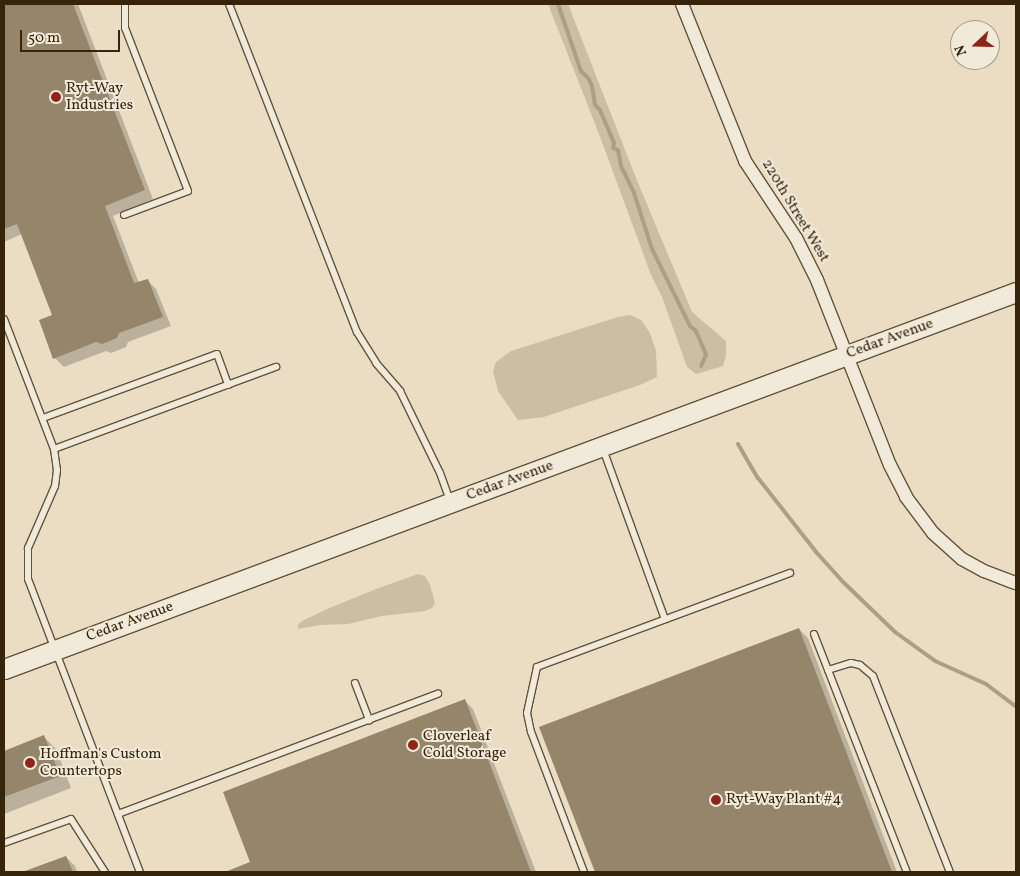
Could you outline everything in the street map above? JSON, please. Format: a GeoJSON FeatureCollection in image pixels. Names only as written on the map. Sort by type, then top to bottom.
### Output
{"type":"FeatureCollection","features":[{"type":"Feature","properties":{"kind":"main road","name":"Cedar Avenue"},"geometry":{"type":"LineString","coordinates":[[4,669],[1016,292]]}},
{"type":"Feature","properties":{"kind":"street","name":"220th Street West"},"geometry":{"type":"LineString","coordinates":[[682,4],[741,153],[805,254],[890,466],[906,497],[933,533],[962,559],[984,571],[1016,583]]}},
{"type":"Feature","properties":{"kind":"lane"},"geometry":{"type":"LineString","coordinates":[[124,215],[188,191],[125,28],[125,4]]}},
{"type":"Feature","properties":{"kind":"lane"},"geometry":{"type":"LineString","coordinates":[[229,4],[357,332],[376,362],[400,391],[440,473],[451,502]]}},
{"type":"Feature","properties":{"kind":"lane"},"geometry":{"type":"LineString","coordinates":[[4,319],[54,449],[58,470],[55,486],[30,540],[26,562],[28,579],[32,594],[56,650],[140,872]]}},
{"type":"Feature","properties":{"kind":"lane"},"geometry":{"type":"LineString","coordinates":[[42,418],[217,354],[228,385]]}},
{"type":"Feature","properties":{"kind":"lane"},"geometry":{"type":"LineString","coordinates":[[54,449],[276,367]]}},
{"type":"Feature","properties":{"kind":"lane"},"geometry":{"type":"LineString","coordinates":[[602,446],[665,620]]}},
{"type":"Feature","properties":{"kind":"lane"},"geometry":{"type":"LineString","coordinates":[[584,872],[531,732],[527,713],[537,668],[790,573]]}},
{"type":"Feature","properties":{"kind":"lane"},"geometry":{"type":"LineString","coordinates":[[814,634],[907,872]]}},
{"type":"Feature","properties":{"kind":"lane"},"geometry":{"type":"LineString","coordinates":[[828,670],[851,663],[860,665],[873,676],[950,872]]}},
{"type":"Feature","properties":{"kind":"lane"},"geometry":{"type":"LineString","coordinates":[[355,682],[369,720]]}},
{"type":"Feature","properties":{"kind":"lane"},"geometry":{"type":"LineString","coordinates":[[118,814],[438,694]]}},
{"type":"Feature","properties":{"kind":"lane"},"geometry":{"type":"LineString","coordinates":[[4,843],[71,819],[105,872]]}},
{"type":"Feature","properties":{"kind":"shaded area"},"geometry":{"type":"Polygon","coordinates":[[[548,4],[568,4],[636,178],[692,312],[726,341],[726,356],[723,366],[696,374],[687,367],[662,297],[651,275],[548,4]]]}},
{"type":"Feature","properties":{"kind":"shaded area"},"geometry":{"type":"Polygon","coordinates":[[[630,315],[641,320],[650,333],[656,351],[657,377],[640,385],[544,417],[518,420],[498,391],[493,371],[496,362],[511,351],[618,317],[630,315]]]}},
{"type":"Feature","properties":{"kind":"shaded area"},"geometry":{"type":"Polygon","coordinates":[[[418,574],[425,576],[430,585],[435,603],[432,608],[425,611],[382,616],[348,624],[320,625],[298,629],[298,625],[302,621],[327,609],[418,574]]]}},
{"type":"Feature","properties":{"kind":"building","name":"Ryt-Way Industries"},"geometry":{"type":"Polygon","coordinates":[[[4,4],[73,4],[145,190],[105,206],[134,283],[148,279],[163,317],[119,333],[117,338],[102,344],[96,342],[53,359],[39,320],[52,315],[17,224],[4,229],[4,4]]]}},
{"type":"Feature","properties":{"kind":"building","name":"Ryt-Way Plant #4"},"geometry":{"type":"Polygon","coordinates":[[[799,628],[892,872],[595,872],[539,727],[799,628]]]}},
{"type":"Feature","properties":{"kind":"building","name":"Cloverleaf Cold Storage"},"geometry":{"type":"Polygon","coordinates":[[[465,699],[531,872],[225,872],[250,862],[223,792],[465,699]]]}},
{"type":"Feature","properties":{"kind":"building","name":"Hoffman's Custom Countertops"},"geometry":{"type":"Polygon","coordinates":[[[44,735],[60,776],[4,797],[4,751],[44,735]]]}},
{"type":"Feature","properties":{"kind":"building"},"geometry":{"type":"Polygon","coordinates":[[[66,856],[73,872],[25,872],[25,871],[66,856]]]}},
{"type":"Feature","properties":{"kind":"waterway"},"geometry":{"type":"LineString","coordinates":[[558,4],[581,71],[589,79],[595,105],[600,110],[614,143],[613,148],[618,150],[621,166],[634,193],[652,249],[690,326],[696,331],[706,355],[701,366]]}},
{"type":"Feature","properties":{"kind":"waterway"},"geometry":{"type":"LineString","coordinates":[[738,444],[758,478],[817,553],[841,580],[895,632],[935,661],[986,684],[1016,707]]}},
{"type":"Feature","properties":{"kind":"place","name":"Ryt-Way Industries"},"geometry":{"type":"Point","coordinates":[56,97]}},
{"type":"Feature","properties":{"kind":"place","name":"Cloverleaf Cold Storage"},"geometry":{"type":"Point","coordinates":[413,745]}},
{"type":"Feature","properties":{"kind":"place","name":"Hoffman's Custom Countertops"},"geometry":{"type":"Point","coordinates":[30,763]}},
{"type":"Feature","properties":{"kind":"place","name":"Ryt-Way Plant #4"},"geometry":{"type":"Point","coordinates":[716,800]}}]}
